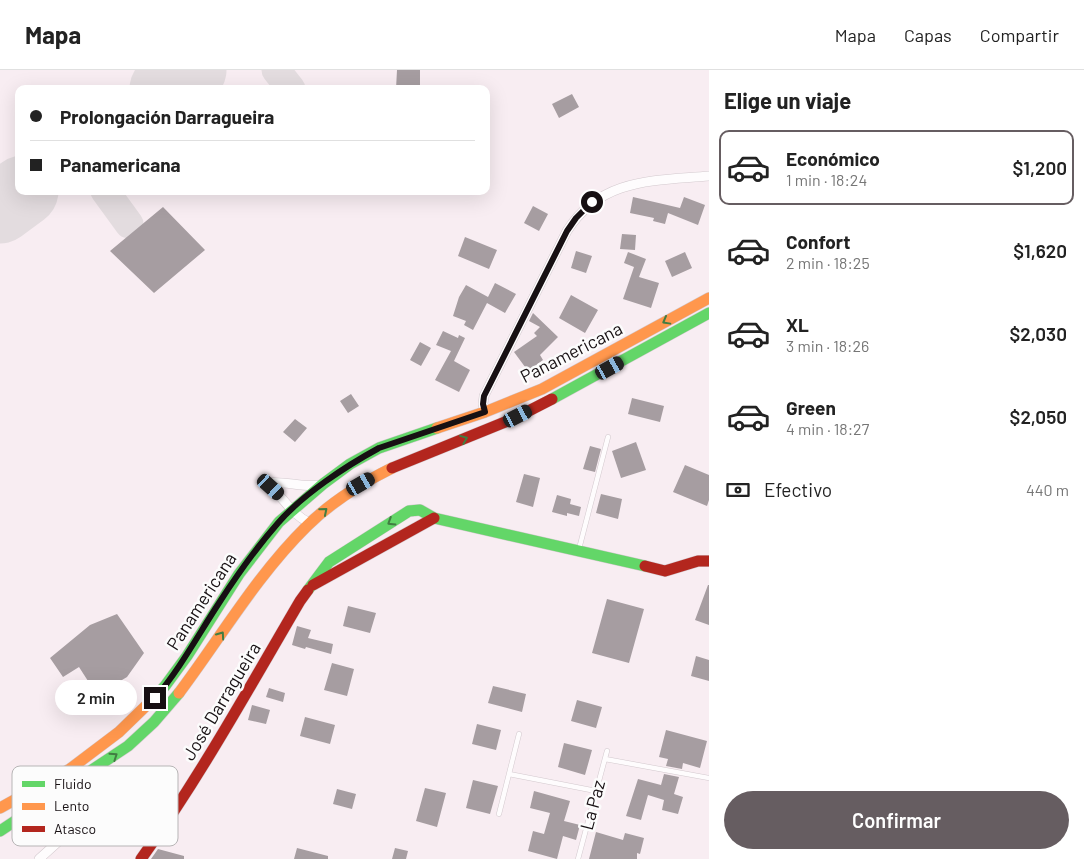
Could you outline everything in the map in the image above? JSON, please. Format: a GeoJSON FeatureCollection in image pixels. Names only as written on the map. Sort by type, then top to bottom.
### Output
{"type":"FeatureCollection","features":[{"type":"Feature","properties":{"kind":"main road","name":"Panamericana"},"geometry":{"type":"LineString","coordinates":[[74,766],[120,732],[144,710],[187,656],[218,605],[258,547],[291,510],[322,484],[350,464],[379,448],[485,412],[551,384],[709,298]]}},
{"type":"Feature","properties":{"kind":"main road","name":"Panamericana"},"geometry":{"type":"LineString","coordinates":[[100,766],[118,754],[154,722],[172,702],[279,554],[310,523],[336,501],[380,473],[518,416],[709,313]]}},
{"type":"Feature","properties":{"kind":"main road","name":"José Darragueira"},"geometry":{"type":"LineString","coordinates":[[178,806],[300,601],[313,585],[323,568],[329,562],[409,511],[420,510],[434,518]]}},
{"type":"Feature","properties":{"kind":"main road"},"geometry":{"type":"LineString","coordinates":[[434,518],[665,571],[675,570],[692,562],[709,561]]}},
{"type":"Feature","properties":{"kind":"main road","name":"José Darragueira"},"geometry":{"type":"LineString","coordinates":[[313,585],[434,518]]}},
{"type":"Feature","properties":{"kind":"main road","name":"Panamericana"},"geometry":{"type":"LineString","coordinates":[[0,808],[12,801]]}},
{"type":"Feature","properties":{"kind":"main road","name":"Panamericana"},"geometry":{"type":"LineString","coordinates":[[0,831],[12,823]]}},
{"type":"Feature","properties":{"kind":"main road","name":"José Darragueira"},"geometry":{"type":"LineString","coordinates":[[141,859],[150,846]]}},
{"type":"Feature","properties":{"kind":"street"},"geometry":{"type":"LineString","coordinates":[[485,412],[484,396],[567,231],[576,218],[592,202],[610,191],[632,185],[709,176]]}},
{"type":"Feature","properties":{"kind":"street"},"geometry":{"type":"LineString","coordinates":[[310,523],[301,519],[291,510],[280,495],[265,483],[275,482],[310,486],[322,484]]}},
{"type":"Feature","properties":{"kind":"street"},"geometry":{"type":"LineString","coordinates":[[39,859],[53,846]]}},
{"type":"Feature","properties":{"kind":"lane"},"geometry":{"type":"LineString","coordinates":[[579,551],[608,437]]}},
{"type":"Feature","properties":{"kind":"lane"},"geometry":{"type":"LineString","coordinates":[[499,814],[519,734]]}},
{"type":"Feature","properties":{"kind":"lane","name":"La Paz"},"geometry":{"type":"LineString","coordinates":[[578,859],[607,751]]}},
{"type":"Feature","properties":{"kind":"lane"},"geometry":{"type":"LineString","coordinates":[[605,759],[709,778]]}},
{"type":"Feature","properties":{"kind":"lane"},"geometry":{"type":"LineString","coordinates":[[509,774],[596,791]]}},
{"type":"Feature","properties":{"kind":"building"},"geometry":{"type":"Polygon","coordinates":[[[397,70],[420,70],[420,85],[396,85],[397,70]]]}},
{"type":"Feature","properties":{"kind":"building"},"geometry":{"type":"Polygon","coordinates":[[[572,94],[579,107],[559,118],[552,104],[572,94]]]}},
{"type":"Feature","properties":{"kind":"building"},"geometry":{"type":"Polygon","coordinates":[[[633,197],[680,208],[684,197],[705,205],[698,225],[668,213],[665,224],[653,221],[654,218],[630,213],[633,197]]]}},
{"type":"Feature","properties":{"kind":"building"},"geometry":{"type":"Polygon","coordinates":[[[533,206],[548,214],[539,231],[524,223],[533,206]]]}},
{"type":"Feature","properties":{"kind":"building"},"geometry":{"type":"Polygon","coordinates":[[[163,207],[205,250],[154,293],[110,251],[163,207]]]}},
{"type":"Feature","properties":{"kind":"building"},"geometry":{"type":"Polygon","coordinates":[[[622,234],[636,235],[635,250],[620,249],[622,234]]]}},
{"type":"Feature","properties":{"kind":"building"},"geometry":{"type":"Polygon","coordinates":[[[465,237],[497,250],[489,269],[458,256],[465,237]]]}},
{"type":"Feature","properties":{"kind":"building"},"geometry":{"type":"Polygon","coordinates":[[[576,251],[592,256],[586,273],[571,268],[576,251]]]}},
{"type":"Feature","properties":{"kind":"building"},"geometry":{"type":"Polygon","coordinates":[[[628,252],[646,259],[639,277],[659,283],[651,308],[623,299],[634,267],[624,263],[628,252]]]}},
{"type":"Feature","properties":{"kind":"building"},"geometry":{"type":"Polygon","coordinates":[[[685,252],[692,268],[672,277],[665,261],[685,252]]]}},
{"type":"Feature","properties":{"kind":"building"},"geometry":{"type":"Polygon","coordinates":[[[495,283],[516,294],[505,313],[487,303],[473,330],[464,325],[466,321],[453,316],[459,297],[466,285],[488,297],[495,283]]]}},
{"type":"Feature","properties":{"kind":"building"},"geometry":{"type":"Polygon","coordinates":[[[571,295],[598,310],[585,333],[559,318],[571,295]]]}},
{"type":"Feature","properties":{"kind":"building"},"geometry":{"type":"Polygon","coordinates":[[[533,313],[558,337],[540,355],[543,360],[528,371],[514,352],[537,336],[534,333],[540,327],[529,321],[533,313]]]}},
{"type":"Feature","properties":{"kind":"building"},"geometry":{"type":"Polygon","coordinates":[[[443,331],[458,338],[459,335],[465,338],[454,361],[470,370],[459,392],[435,380],[451,351],[436,345],[443,331]]]}},
{"type":"Feature","properties":{"kind":"building"},"geometry":{"type":"Polygon","coordinates":[[[420,342],[431,348],[421,366],[410,360],[420,342]]]}},
{"type":"Feature","properties":{"kind":"building"},"geometry":{"type":"Polygon","coordinates":[[[351,394],[359,406],[348,413],[340,401],[351,394]]]}},
{"type":"Feature","properties":{"kind":"building"},"geometry":{"type":"Polygon","coordinates":[[[632,398],[664,406],[660,422],[628,414],[632,398]]]}},
{"type":"Feature","properties":{"kind":"building"},"geometry":{"type":"Polygon","coordinates":[[[295,419],[307,428],[295,442],[283,432],[295,419]]]}},
{"type":"Feature","properties":{"kind":"building"},"geometry":{"type":"Polygon","coordinates":[[[636,442],[646,470],[621,478],[612,451],[636,442]]]}},
{"type":"Feature","properties":{"kind":"building"},"geometry":{"type":"Polygon","coordinates":[[[590,446],[601,449],[595,472],[583,469],[590,446]]]}},
{"type":"Feature","properties":{"kind":"building"},"geometry":{"type":"Polygon","coordinates":[[[685,465],[709,475],[709,500],[707,506],[673,492],[685,465]]]}},
{"type":"Feature","properties":{"kind":"building"},"geometry":{"type":"Polygon","coordinates":[[[524,474],[540,478],[533,507],[516,502],[524,474]]]}},
{"type":"Feature","properties":{"kind":"building"},"geometry":{"type":"Polygon","coordinates":[[[601,494],[622,499],[618,519],[596,513],[601,494]]]}},
{"type":"Feature","properties":{"kind":"building"},"geometry":{"type":"Polygon","coordinates":[[[557,495],[571,499],[570,504],[581,507],[579,516],[567,513],[567,516],[552,512],[557,495]]]}},
{"type":"Feature","properties":{"kind":"building"},"geometry":{"type":"Polygon","coordinates":[[[709,585],[709,625],[695,620],[709,585]]]}},
{"type":"Feature","properties":{"kind":"building"},"geometry":{"type":"Polygon","coordinates":[[[607,599],[644,609],[629,663],[592,653],[607,599]]]}},
{"type":"Feature","properties":{"kind":"building"},"geometry":{"type":"Polygon","coordinates":[[[348,606],[376,613],[370,633],[343,626],[348,606]]]}},
{"type":"Feature","properties":{"kind":"building"},"geometry":{"type":"Polygon","coordinates":[[[117,614],[144,653],[127,677],[97,695],[79,667],[63,677],[50,658],[90,625],[117,614]]]}},
{"type":"Feature","properties":{"kind":"building"},"geometry":{"type":"Polygon","coordinates":[[[297,626],[311,630],[308,638],[333,644],[331,654],[292,645],[297,626]]]}},
{"type":"Feature","properties":{"kind":"building"},"geometry":{"type":"Polygon","coordinates":[[[696,656],[709,660],[709,681],[691,676],[696,656]]]}},
{"type":"Feature","properties":{"kind":"building"},"geometry":{"type":"Polygon","coordinates":[[[332,663],[354,669],[347,696],[324,690],[332,663]]]}},
{"type":"Feature","properties":{"kind":"building"},"geometry":{"type":"Polygon","coordinates":[[[493,686],[526,694],[522,712],[488,703],[493,686]]]}},
{"type":"Feature","properties":{"kind":"building"},"geometry":{"type":"Polygon","coordinates":[[[269,688],[285,693],[283,702],[266,697],[269,688]]]}},
{"type":"Feature","properties":{"kind":"building"},"geometry":{"type":"Polygon","coordinates":[[[577,700],[602,707],[596,728],[571,721],[577,700]]]}},
{"type":"Feature","properties":{"kind":"building"},"geometry":{"type":"Polygon","coordinates":[[[252,705],[270,710],[266,724],[248,720],[252,705]]]}},
{"type":"Feature","properties":{"kind":"building"},"geometry":{"type":"Polygon","coordinates":[[[305,717],[335,725],[330,744],[300,736],[305,717]]]}},
{"type":"Feature","properties":{"kind":"building"},"geometry":{"type":"Polygon","coordinates":[[[477,724],[501,730],[496,750],[472,744],[477,724]]]}},
{"type":"Feature","properties":{"kind":"building"},"geometry":{"type":"Polygon","coordinates":[[[666,730],[707,741],[700,768],[683,763],[682,769],[666,766],[668,759],[659,757],[666,730]]]}},
{"type":"Feature","properties":{"kind":"building"},"geometry":{"type":"Polygon","coordinates":[[[564,743],[592,750],[585,775],[558,767],[564,743]]]}},
{"type":"Feature","properties":{"kind":"building"},"geometry":{"type":"Polygon","coordinates":[[[664,774],[679,777],[674,794],[683,797],[678,814],[662,810],[664,800],[648,795],[641,820],[626,816],[638,779],[661,785],[664,774]]]}},
{"type":"Feature","properties":{"kind":"building"},"geometry":{"type":"Polygon","coordinates":[[[473,780],[498,786],[490,814],[466,808],[473,780]]]}},
{"type":"Feature","properties":{"kind":"building"},"geometry":{"type":"Polygon","coordinates":[[[425,788],[446,793],[437,827],[416,821],[425,788]]]}},
{"type":"Feature","properties":{"kind":"building"},"geometry":{"type":"Polygon","coordinates":[[[337,789],[356,794],[352,809],[333,804],[337,789]]]}},
{"type":"Feature","properties":{"kind":"building"},"geometry":{"type":"Polygon","coordinates":[[[534,791],[570,801],[564,821],[580,825],[576,840],[563,836],[557,859],[528,851],[533,831],[544,834],[550,813],[530,808],[534,791]]]}},
{"type":"Feature","properties":{"kind":"building"},"geometry":{"type":"Polygon","coordinates":[[[596,832],[623,840],[625,833],[644,838],[640,854],[637,853],[637,859],[589,859],[596,832]]]}},
{"type":"Feature","properties":{"kind":"building"},"geometry":{"type":"Polygon","coordinates":[[[297,848],[328,856],[328,859],[294,859],[297,848]]]}},
{"type":"Feature","properties":{"kind":"building"},"geometry":{"type":"Polygon","coordinates":[[[395,848],[408,851],[406,859],[392,859],[395,848]]]}},
{"type":"Feature","properties":{"kind":"building"},"geometry":{"type":"Polygon","coordinates":[[[158,849],[184,856],[184,859],[151,859],[158,849]]]}},
{"type":"Feature","properties":{"kind":"taxiway"},"geometry":{"type":"LineString","coordinates":[[276,70],[288,85]]}},
{"type":"Feature","properties":{"kind":"taxiway"},"geometry":{"type":"LineString","coordinates":[[108,195],[129,224]]}},
{"type":"Feature","properties":{"kind":"runway"},"geometry":{"type":"LineString","coordinates":[[170,85],[191,70]]}},
{"type":"Feature","properties":{"kind":"runway"},"geometry":{"type":"LineString","coordinates":[[0,208],[18,195]]}},
{"type":"Feature","properties":{"kind":"traffic: fast"},"geometry":{"type":"LineString","coordinates":[[552,399],[709,313]]}},
{"type":"Feature","properties":{"kind":"traffic: fast"},"geometry":{"type":"LineString","coordinates":[[153,699],[187,656],[239,574],[279,522],[323,484],[350,464],[379,448],[437,428]]}},
{"type":"Feature","properties":{"kind":"traffic: fast"},"geometry":{"type":"LineString","coordinates":[[308,590],[329,562],[409,511],[420,510],[434,518],[645,566]]}},
{"type":"Feature","properties":{"kind":"traffic: fast"},"geometry":{"type":"LineString","coordinates":[[98,766],[128,746],[154,722],[179,693]]}},
{"type":"Feature","properties":{"kind":"traffic: fast"},"geometry":{"type":"LineString","coordinates":[[0,831],[12,823]]}},
{"type":"Feature","properties":{"kind":"traffic: slow"},"geometry":{"type":"LineString","coordinates":[[437,428],[485,412],[542,389],[709,298]]}},
{"type":"Feature","properties":{"kind":"traffic: slow"},"geometry":{"type":"LineString","coordinates":[[179,693],[256,586],[289,545],[307,526],[337,501],[359,486],[392,468]]}},
{"type":"Feature","properties":{"kind":"traffic: slow"},"geometry":{"type":"LineString","coordinates":[[74,766],[119,732],[153,699]]}},
{"type":"Feature","properties":{"kind":"traffic: slow"},"geometry":{"type":"LineString","coordinates":[[0,808],[12,801]]}},
{"type":"Feature","properties":{"kind":"traffic: jam"},"geometry":{"type":"LineString","coordinates":[[392,468],[515,418],[552,399]]}},
{"type":"Feature","properties":{"kind":"traffic: jam"},"geometry":{"type":"LineString","coordinates":[[313,585],[434,518]]}},
{"type":"Feature","properties":{"kind":"traffic: jam"},"geometry":{"type":"LineString","coordinates":[[645,566],[665,571],[698,561],[709,561]]}},
{"type":"Feature","properties":{"kind":"traffic: jam"},"geometry":{"type":"LineString","coordinates":[[178,805],[308,590]]}},
{"type":"Feature","properties":{"kind":"traffic: jam"},"geometry":{"type":"LineString","coordinates":[[141,859],[150,846]]}},
{"type":"Feature","properties":{"kind":"route"},"geometry":{"type":"LineString","coordinates":[[155,698],[187,656],[218,605],[258,547],[291,510],[350,464],[379,448],[485,412],[484,396],[567,231],[576,218],[592,202]]}}]}
